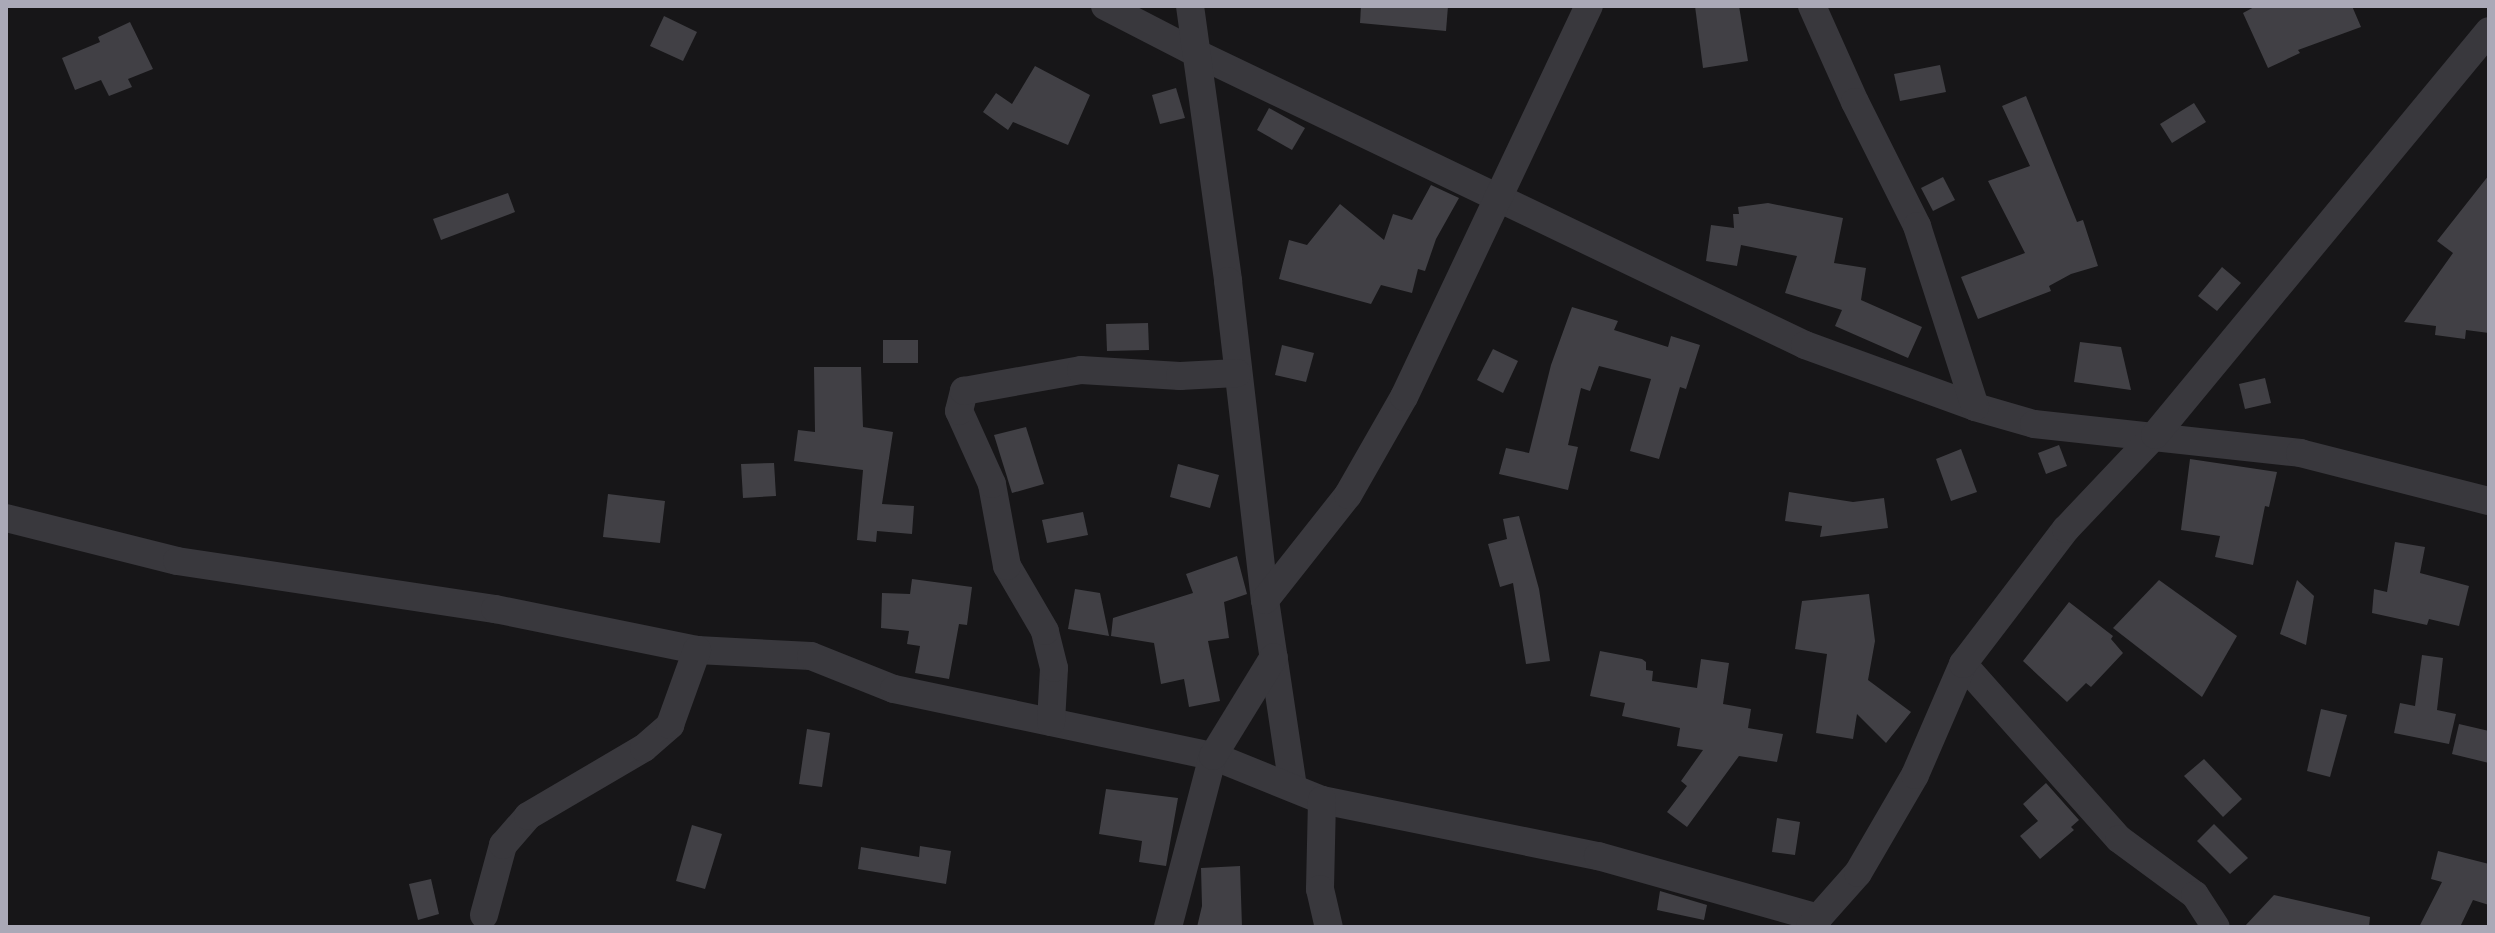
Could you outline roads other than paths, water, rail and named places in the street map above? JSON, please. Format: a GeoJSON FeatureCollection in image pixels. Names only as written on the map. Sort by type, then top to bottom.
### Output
{"type":"FeatureCollection","features":[{"type":"Feature","properties":{"kind":"street"},"geometry":{"type":"LineString","coordinates":[[1105,6],[1198,54],[1805,345],[1975,407],[2034,424],[2300,453],[2489,501]]}},
{"type":"Feature","properties":{"kind":"street"},"geometry":{"type":"LineString","coordinates":[[1190,6],[1265,600],[1293,787]]}},
{"type":"Feature","properties":{"kind":"street"},"geometry":{"type":"LineString","coordinates":[[1265,600],[1348,495],[1404,397],[1589,6]]}},
{"type":"Feature","properties":{"kind":"street"},"geometry":{"type":"LineString","coordinates":[[1812,6],[1855,102],[1917,226],[1975,407]]}},
{"type":"Feature","properties":{"kind":"street"},"geometry":{"type":"LineString","coordinates":[[6,518],[177,561],[495,609],[697,650],[811,656],[894,689],[1213,756],[1322,800],[1598,856],[1814,922],[1858,873],[1915,775],[1963,664],[2066,529],[2155,435],[2489,31]]}},
{"type":"Feature","properties":{"kind":"street"},"geometry":{"type":"LineString","coordinates":[[1051,722],[1054,668],[1045,631],[1007,566],[992,484],[959,411],[964,391],[1081,370],[1180,376],[1237,373]]}},
{"type":"Feature","properties":{"kind":"street"},"geometry":{"type":"LineString","coordinates":[[484,915],[503,845],[528,816],[644,748],[670,725],[697,650]]}},
{"type":"Feature","properties":{"kind":"street"},"geometry":{"type":"LineString","coordinates":[[1168,927],[1213,756],[1274,657]]}},
{"type":"Feature","properties":{"kind":"street"},"geometry":{"type":"LineString","coordinates":[[1963,664],[2119,839],[2195,895],[2216,927]]}},
{"type":"Feature","properties":{"kind":"street"},"geometry":{"type":"LineString","coordinates":[[1322,800],[1320,889],[1329,927]]}}]}
